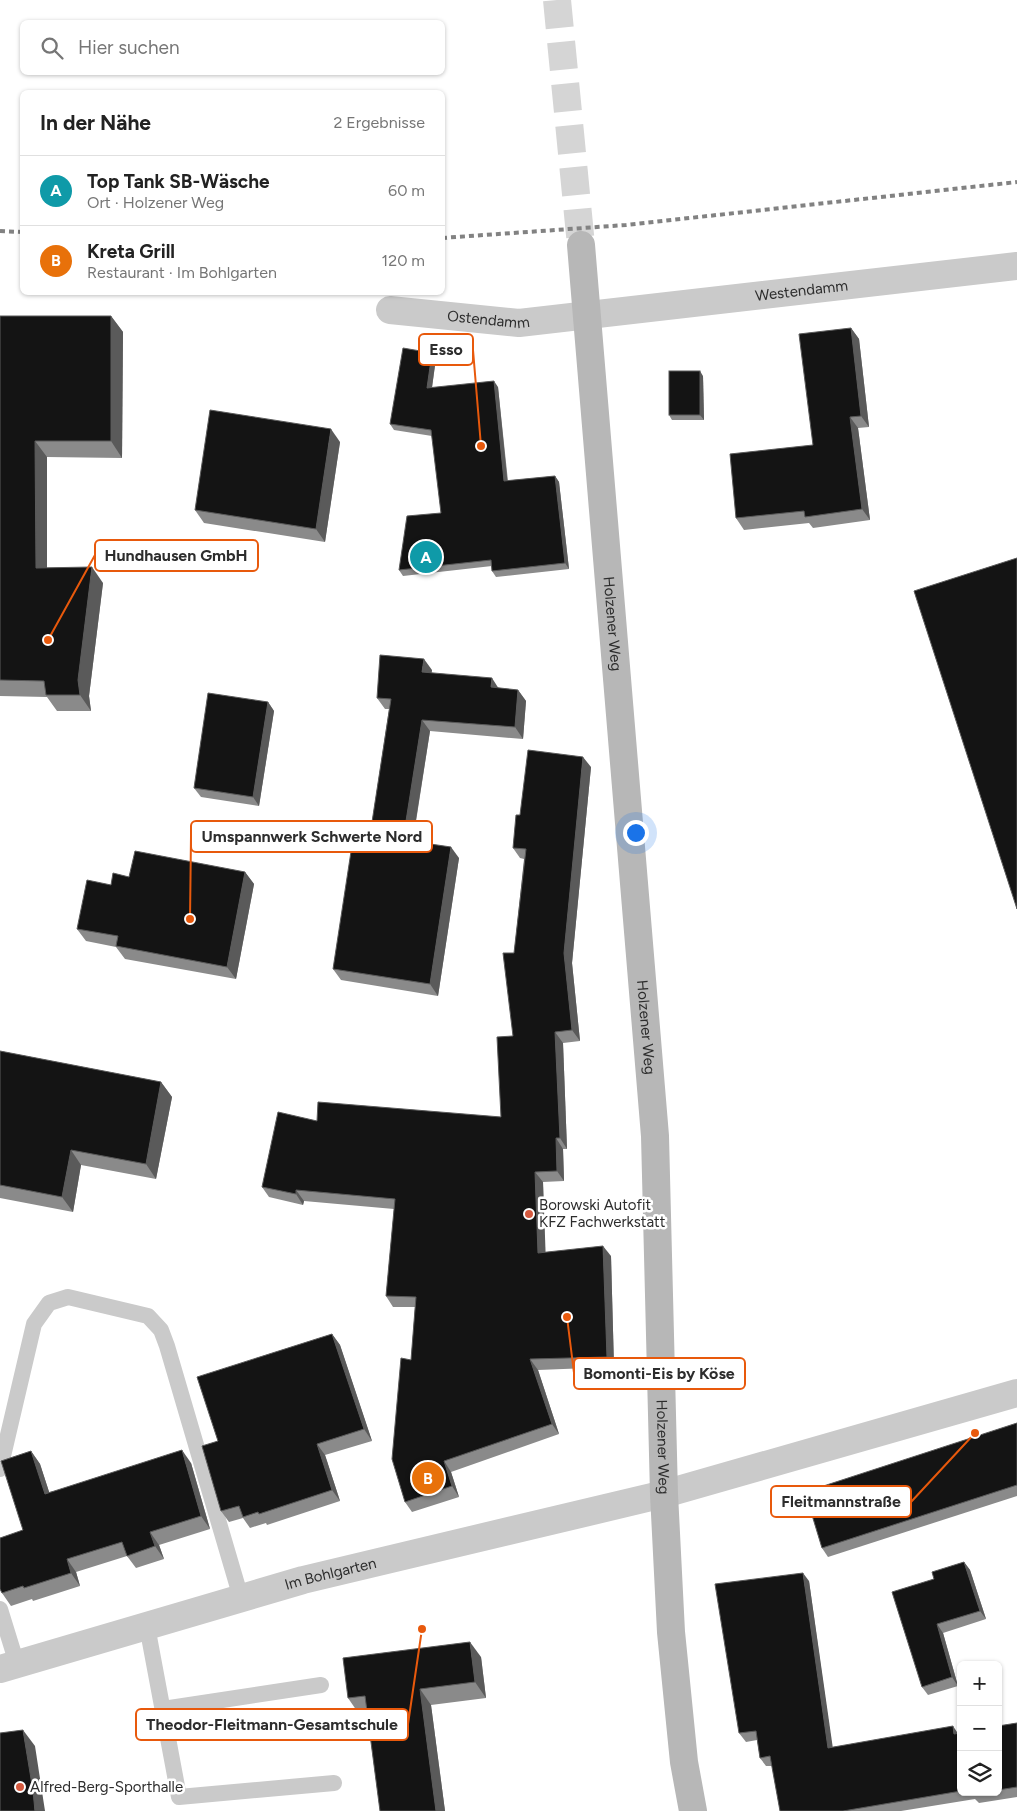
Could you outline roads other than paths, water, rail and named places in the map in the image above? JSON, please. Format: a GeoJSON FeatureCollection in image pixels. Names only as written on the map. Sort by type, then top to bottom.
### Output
{"type":"FeatureCollection","features":[{"type":"Feature","properties":{"kind":"main road","name":"Holzener Weg"},"geometry":{"type":"LineString","coordinates":[[580,245],[655,1136],[664,1494],[671,1632],[684,1762],[693,1811]]}},
{"type":"Feature","properties":{"kind":"street","name":"Westendamm"},"geometry":{"type":"LineString","coordinates":[[586,315],[1017,266]]}},
{"type":"Feature","properties":{"kind":"street","name":"Ostendamm"},"geometry":{"type":"LineString","coordinates":[[390,310],[519,323],[586,315]]}},
{"type":"Feature","properties":{"kind":"street","name":"Im Bohlgarten"},"geometry":{"type":"LineString","coordinates":[[8,1667],[336,1572],[664,1494],[1017,1393]]}},
{"type":"Feature","properties":{"kind":"lane"},"geometry":{"type":"LineString","coordinates":[[0,1469],[34,1324],[49,1303],[68,1297],[148,1316],[161,1330],[167,1346],[241,1598]]}},
{"type":"Feature","properties":{"kind":"lane"},"geometry":{"type":"LineString","coordinates":[[0,1609],[8,1667]]}},
{"type":"Feature","properties":{"kind":"lane"},"geometry":{"type":"LineString","coordinates":[[147,1626],[178,1797],[334,1783]]}},
{"type":"Feature","properties":{"kind":"lane"},"geometry":{"type":"LineString","coordinates":[[163,1709],[321,1684]]}},
{"type":"Feature","properties":{"kind":"tunnel"},"geometry":{"type":"LineString","coordinates":[[557,0],[581,245]]}},
{"type":"Feature","properties":{"kind":"railway"},"geometry":{"type":"LineString","coordinates":[[445,238],[626,225],[1017,182]]}},
{"type":"Feature","properties":{"kind":"railway"},"geometry":{"type":"LineString","coordinates":[[0,231],[20,232]]}},
{"type":"Feature","properties":{"kind":"place","name":"Esso"},"geometry":{"type":"Point","coordinates":[481,446]}},
{"type":"Feature","properties":{"kind":"place","name":"Top Tank SB-Wäsche"},"geometry":{"type":"Point","coordinates":[426,557]}},
{"type":"Feature","properties":{"kind":"place","name":"Hundhausen GmbH"},"geometry":{"type":"Point","coordinates":[48,640]}},
{"type":"Feature","properties":{"kind":"place","name":"Umspannwerk Schwerte Nord"},"geometry":{"type":"Point","coordinates":[190,919]}},
{"type":"Feature","properties":{"kind":"place","name":"Borowski Autofit KFZ Fachwerkstatt"},"geometry":{"type":"Point","coordinates":[529,1214]}},
{"type":"Feature","properties":{"kind":"place","name":"Bomonti-Eis by Köse"},"geometry":{"type":"Point","coordinates":[567,1317]}},
{"type":"Feature","properties":{"kind":"place","name":"Fleitmannstraße"},"geometry":{"type":"Point","coordinates":[975,1433]}},
{"type":"Feature","properties":{"kind":"place","name":"Kreta Grill"},"geometry":{"type":"Point","coordinates":[428,1478]}},
{"type":"Feature","properties":{"kind":"place","name":"Theodor-Fleitmann-Gesamtschule"},"geometry":{"type":"Point","coordinates":[422,1629]}},
{"type":"Feature","properties":{"kind":"place","name":"Alfred-Berg-Sporthalle"},"geometry":{"type":"Point","coordinates":[20,1787]}}]}
